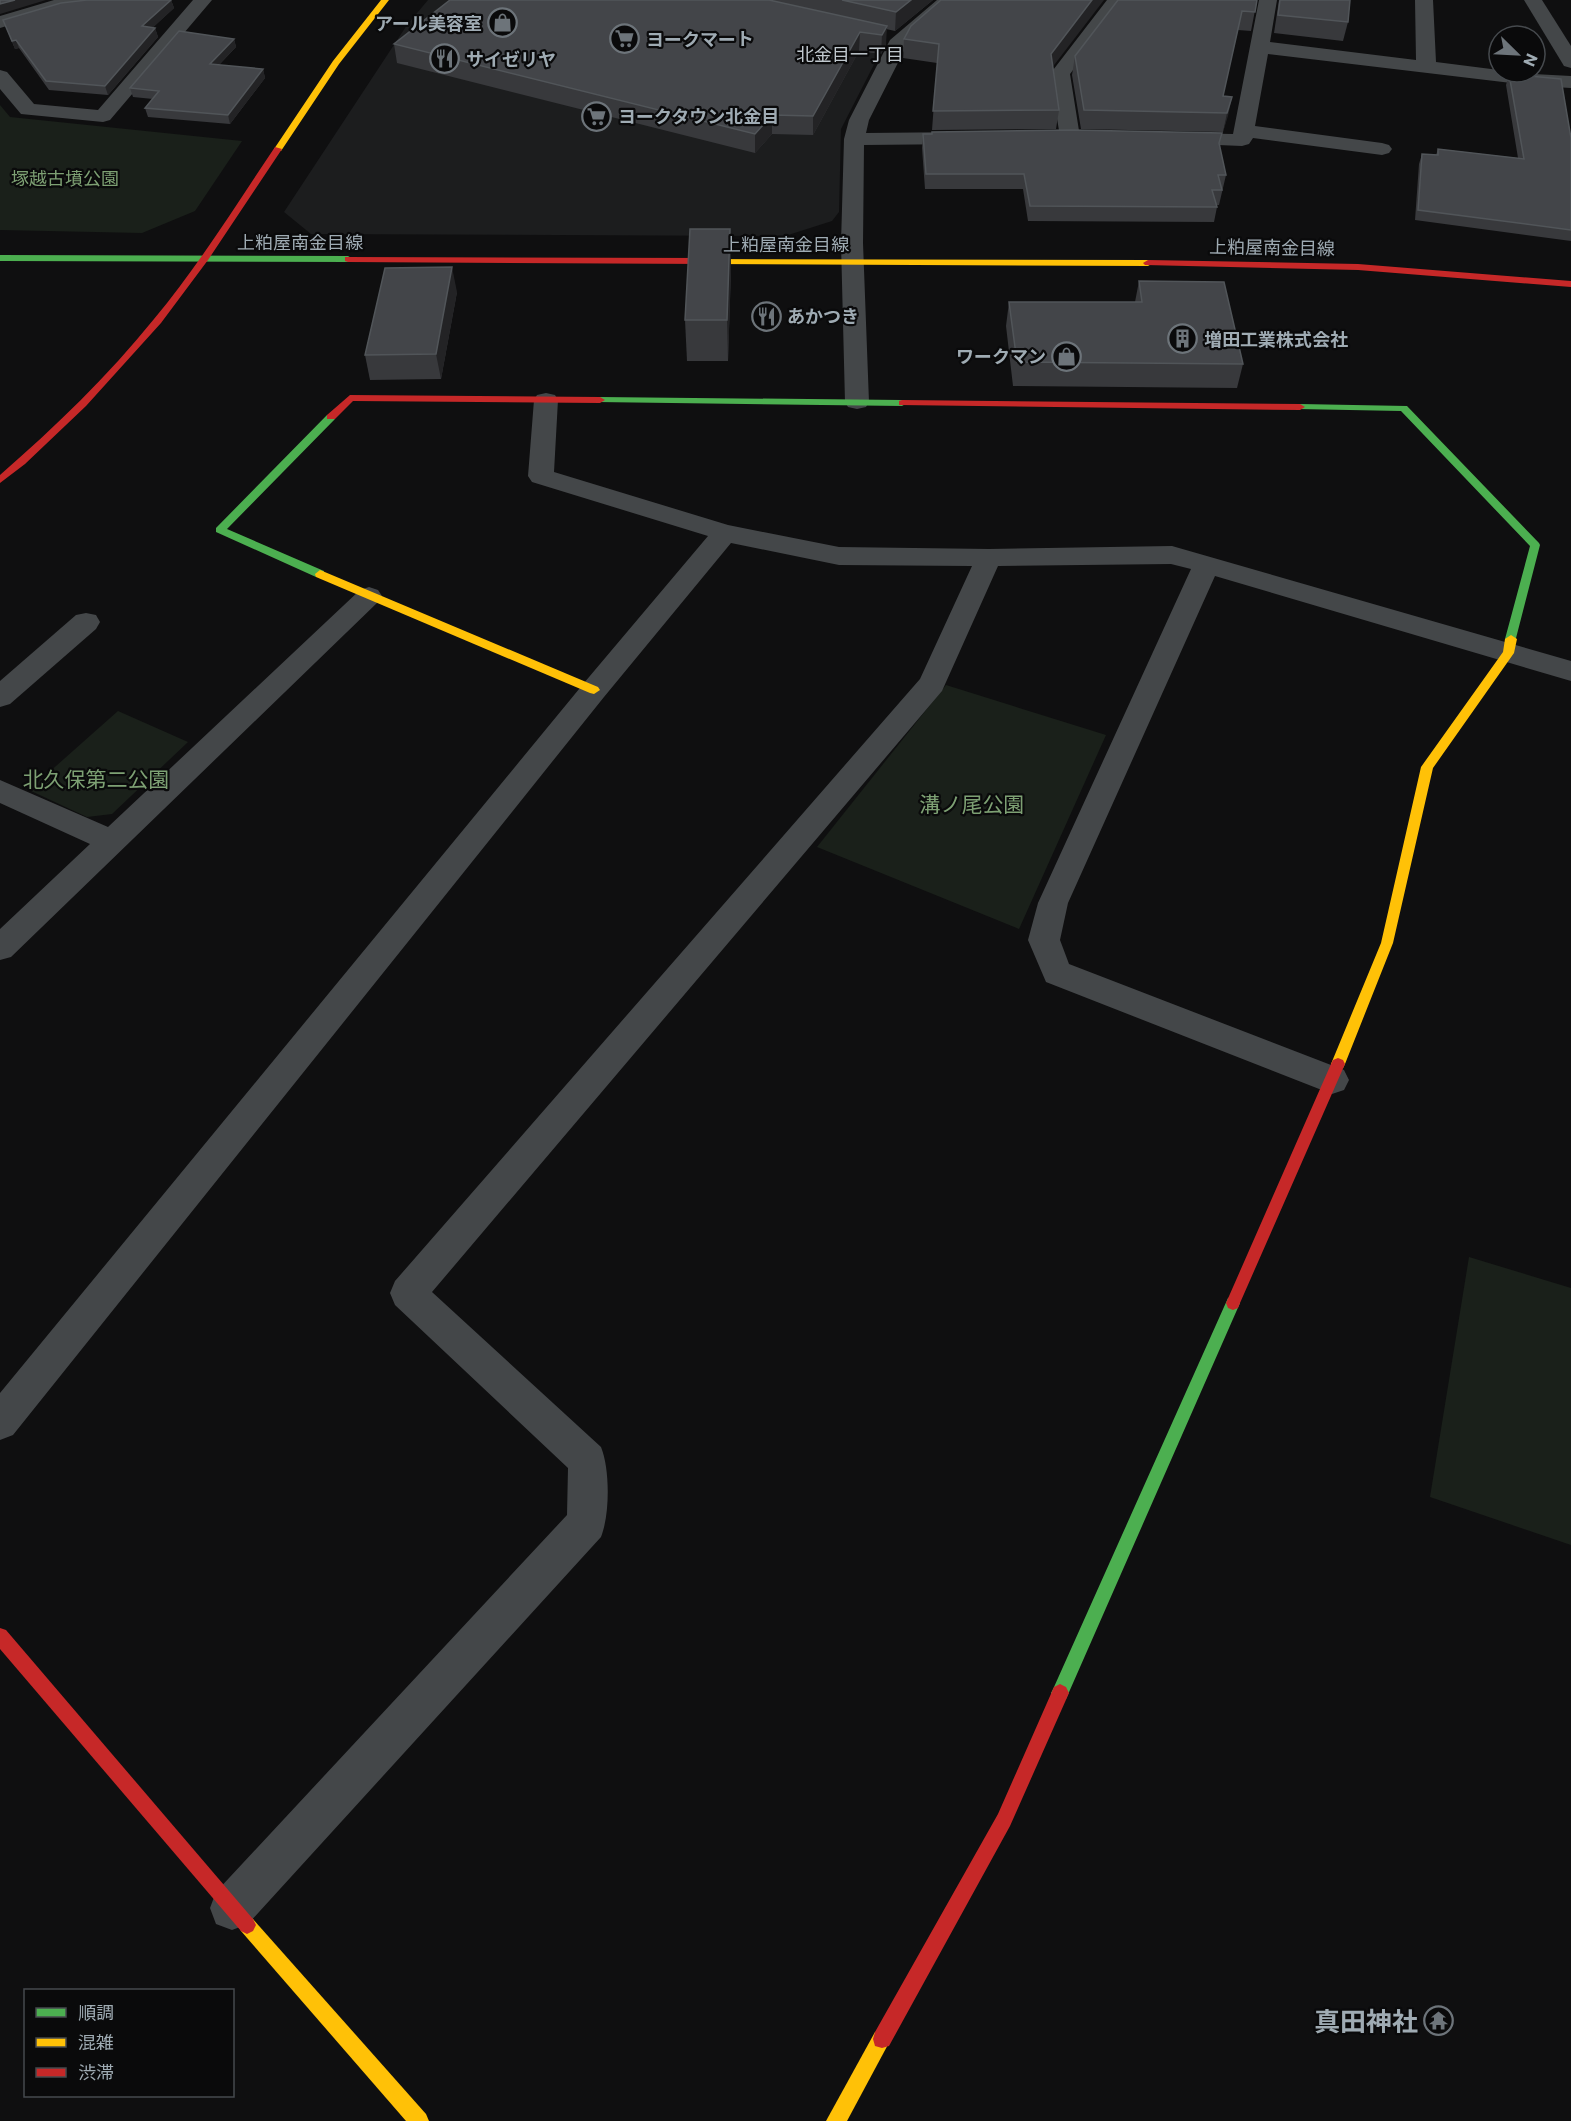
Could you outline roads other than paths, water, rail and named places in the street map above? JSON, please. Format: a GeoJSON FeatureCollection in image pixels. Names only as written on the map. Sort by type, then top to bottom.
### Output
{"type":"FeatureCollection","features":[{"type":"Feature","properties":{"kind":"street"},"geometry":{"type":"LineString","coordinates":[[0,22],[61,4],[101,0]]}},
{"type":"Feature","properties":{"kind":"street"},"geometry":{"type":"LineString","coordinates":[[0,480],[92,397],[145,338],[205,259],[318,87],[385,0]]}},
{"type":"Feature","properties":{"kind":"street"},"geometry":{"type":"LineString","coordinates":[[857,402],[852,243],[854,139],[859,120],[900,40],[948,0]]}},
{"type":"Feature","properties":{"kind":"street"},"geometry":{"type":"LineString","coordinates":[[1070,137],[1060,74],[1118,0]]}},
{"type":"Feature","properties":{"kind":"street"},"geometry":{"type":"LineString","coordinates":[[1162,138],[1242,140],[1268,0]]}},
{"type":"Feature","properties":{"kind":"street"},"geometry":{"type":"LineString","coordinates":[[1424,0],[1426,66]]}},
{"type":"Feature","properties":{"kind":"street"},"geometry":{"type":"LineString","coordinates":[[1533,0],[1571,62]]}},
{"type":"Feature","properties":{"kind":"street"},"geometry":{"type":"LineString","coordinates":[[177,1],[201,2]]}},
{"type":"Feature","properties":{"kind":"street"},"geometry":{"type":"LineString","coordinates":[[0,76],[28,110],[103,116],[201,2]]}},
{"type":"Feature","properties":{"kind":"street"},"geometry":{"type":"LineString","coordinates":[[877,34],[900,40]]}},
{"type":"Feature","properties":{"kind":"street"},"geometry":{"type":"LineString","coordinates":[[1260,47],[1536,80],[1571,82]]}},
{"type":"Feature","properties":{"kind":"street"},"geometry":{"type":"LineString","coordinates":[[1244,131],[1382,149]]}},
{"type":"Feature","properties":{"kind":"street"},"geometry":{"type":"LineString","coordinates":[[854,139],[991,137]]}},
{"type":"Feature","properties":{"kind":"street"},"geometry":{"type":"LineString","coordinates":[[1047,137],[1093,137]]}},
{"type":"Feature","properties":{"kind":"street","name":"上粕屋南金目線"},"geometry":{"type":"LineString","coordinates":[[0,258],[1211,263],[1347,267],[1571,284]]}},
{"type":"Feature","properties":{"kind":"street"},"geometry":{"type":"LineString","coordinates":[[594,690],[369,596],[220,530],[350,398],[1404,408],[1535,545],[1508,653],[1427,767],[1387,943],[1332,1080],[1004,1820],[836,2121]]}},
{"type":"Feature","properties":{"kind":"street"},"geometry":{"type":"LineString","coordinates":[[546,400],[541,476],[725,533],[839,556],[989,558],[1172,555],[1571,670]]}},
{"type":"Feature","properties":{"kind":"street"},"geometry":{"type":"LineString","coordinates":[[0,1422],[594,690],[725,533]]}},
{"type":"Feature","properties":{"kind":"street"},"geometry":{"type":"LineString","coordinates":[[232,1908],[588,1523],[588,1460],[408,1293],[932,684],[989,558]]}},
{"type":"Feature","properties":{"kind":"street"},"geometry":{"type":"LineString","coordinates":[[1207,564],[1053,903],[1044,940],[1057,973],[1332,1080]]}},
{"type":"Feature","properties":{"kind":"street"},"geometry":{"type":"LineString","coordinates":[[0,948],[369,596]]}},
{"type":"Feature","properties":{"kind":"street"},"geometry":{"type":"LineString","coordinates":[[0,696],[86,622]]}},
{"type":"Feature","properties":{"kind":"street"},"geometry":{"type":"LineString","coordinates":[[0,791],[112,841]]}},
{"type":"Feature","properties":{"kind":"street"},"geometry":{"type":"LineString","coordinates":[[0,1636],[232,1908],[419,2121]]}},
{"type":"Feature","properties":{"kind":"place","name":"アール美容室"},"geometry":{"type":"Point","coordinates":[503,23]}},
{"type":"Feature","properties":{"kind":"place","name":"ヨークマート"},"geometry":{"type":"Point","coordinates":[625,39]}},
{"type":"Feature","properties":{"kind":"place","name":"サイゼリヤ"},"geometry":{"type":"Point","coordinates":[445,59]}},
{"type":"Feature","properties":{"kind":"place","name":"ヨークタウン北金目"},"geometry":{"type":"Point","coordinates":[597,116]}},
{"type":"Feature","properties":{"kind":"place","name":"あかつき"},"geometry":{"type":"Point","coordinates":[766,316]}},
{"type":"Feature","properties":{"kind":"place","name":"増田工業株式会社"},"geometry":{"type":"Point","coordinates":[1183,339]}},
{"type":"Feature","properties":{"kind":"place","name":"ワークマン"},"geometry":{"type":"Point","coordinates":[1067,356]}},
{"type":"Feature","properties":{"kind":"place","name":"真田神社"},"geometry":{"type":"Point","coordinates":[1439,2020]}},
{"type":"Feature","properties":{"kind":"district","name":"北金目一丁目"},"geometry":{"type":"Point","coordinates":[850,54]}},
{"type":"Feature","properties":{"kind":"park label","name":"塚越古墳公園"},"geometry":{"type":"Point","coordinates":[65,178]}},
{"type":"Feature","properties":{"kind":"park label","name":"北久保第二公園"},"geometry":{"type":"Point","coordinates":[96,778]}},
{"type":"Feature","properties":{"kind":"park label","name":"溝ノ尾公園"},"geometry":{"type":"Point","coordinates":[972,803]}}]}
